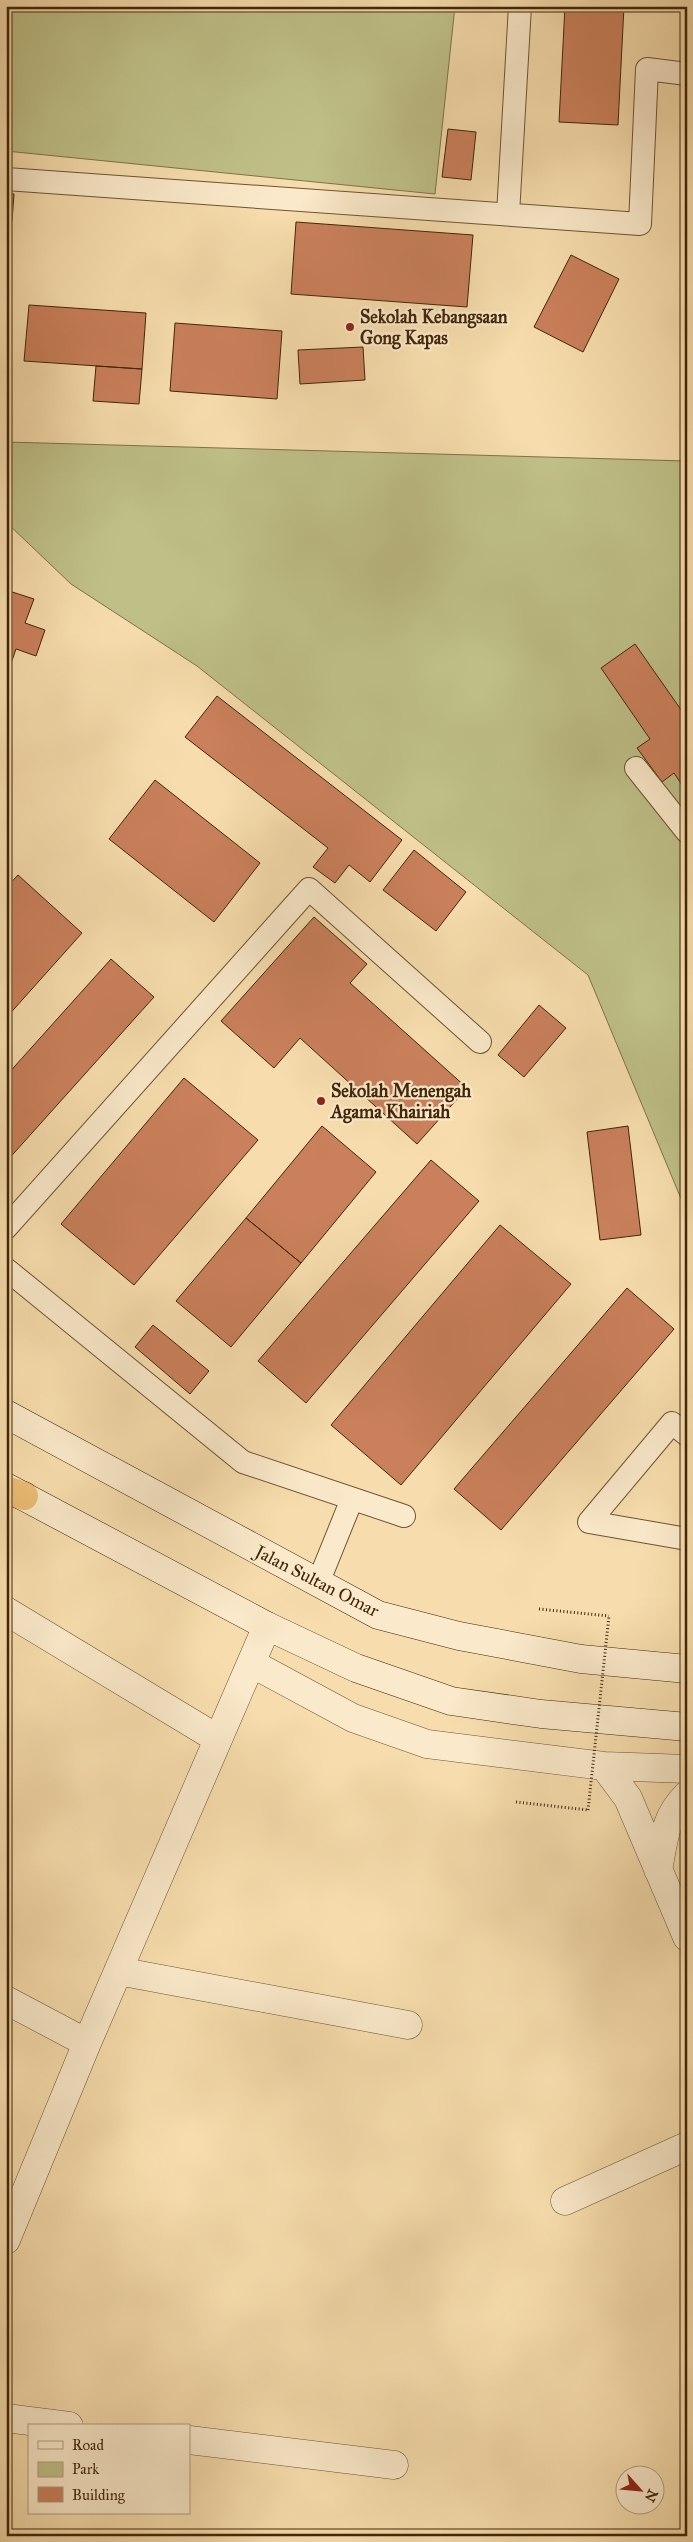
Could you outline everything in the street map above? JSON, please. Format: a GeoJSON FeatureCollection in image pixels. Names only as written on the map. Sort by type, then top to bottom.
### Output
{"type":"FeatureCollection","features":[{"type":"Feature","properties":{"kind":"street","name":"Jalan Sultan Omar"},"geometry":{"type":"LineString","coordinates":[[6,1414],[378,1615],[459,1636],[581,1659],[687,1669]]}},
{"type":"Feature","properties":{"kind":"street"},"geometry":{"type":"LineString","coordinates":[[12,1491],[267,1626],[356,1668],[451,1701],[541,1714],[687,1727]]}},
{"type":"Feature","properties":{"kind":"street"},"geometry":{"type":"LineString","coordinates":[[6,1611],[218,1739]]}},
{"type":"Feature","properties":{"kind":"street"},"geometry":{"type":"LineString","coordinates":[[6,2240],[118,1971],[267,1626]]}},
{"type":"Feature","properties":{"kind":"street"},"geometry":{"type":"LineString","coordinates":[[251,1663],[354,1718],[427,1744],[604,1766],[687,1769]]}},
{"type":"Feature","properties":{"kind":"street"},"geometry":{"type":"LineString","coordinates":[[604,1766],[628,1798],[687,1937]]}},
{"type":"Feature","properties":{"kind":"street"},"geometry":{"type":"LineString","coordinates":[[658,1870],[668,1821],[675,1807],[687,1796]]}},
{"type":"Feature","properties":{"kind":"street"},"geometry":{"type":"LineString","coordinates":[[118,1971],[408,2025]]}},
{"type":"Feature","properties":{"kind":"street"},"geometry":{"type":"LineString","coordinates":[[6,2000],[87,2044]]}},
{"type":"Feature","properties":{"kind":"street"},"geometry":{"type":"LineString","coordinates":[[565,2201],[687,2146]]}},
{"type":"Feature","properties":{"kind":"street"},"geometry":{"type":"LineString","coordinates":[[6,2418],[53,2424]]}},
{"type":"Feature","properties":{"kind":"street"},"geometry":{"type":"LineString","coordinates":[[190,2440],[394,2465]]}},
{"type":"Feature","properties":{"kind":"lane"},"geometry":{"type":"LineString","coordinates":[[508,214],[520,6]]}},
{"type":"Feature","properties":{"kind":"lane"},"geometry":{"type":"LineString","coordinates":[[6,179],[640,224],[648,69],[687,74]]}},
{"type":"Feature","properties":{"kind":"lane"},"geometry":{"type":"LineString","coordinates":[[636,768],[687,832]]}},
{"type":"Feature","properties":{"kind":"lane"},"geometry":{"type":"LineString","coordinates":[[6,1228],[309,889],[480,1042]]}},
{"type":"Feature","properties":{"kind":"lane"},"geometry":{"type":"LineString","coordinates":[[6,1269],[242,1462],[404,1516]]}},
{"type":"Feature","properties":{"kind":"lane"},"geometry":{"type":"LineString","coordinates":[[687,1435],[672,1422],[589,1522],[687,1539]]}},
{"type":"Feature","properties":{"kind":"lane"},"geometry":{"type":"LineString","coordinates":[[318,1583],[352,1499]]}},
{"type":"Feature","properties":{"kind":"path"},"geometry":{"type":"LineString","coordinates":[[516,1802],[588,1810],[609,1616],[539,1609]]}},
{"type":"Feature","properties":{"kind":"green space"},"geometry":{"type":"Polygon","coordinates":[[[6,6],[455,6],[435,194],[6,151],[6,6]]]}},
{"type":"Feature","properties":{"kind":"green space"},"geometry":{"type":"Polygon","coordinates":[[[6,442],[687,461],[687,1213],[588,975],[197,666],[71,584],[6,522],[6,442]]]}},
{"type":"Feature","properties":{"kind":"building"},"geometry":{"type":"Polygon","coordinates":[[[565,6],[624,6],[618,125],[559,122],[565,6]]]}},
{"type":"Feature","properties":{"kind":"building"},"geometry":{"type":"Polygon","coordinates":[[[448,129],[476,132],[471,180],[442,177],[448,129]]]}},
{"type":"Feature","properties":{"kind":"building"},"geometry":{"type":"Polygon","coordinates":[[[6,193],[14,194],[12,221],[6,221],[6,193]]]}},
{"type":"Feature","properties":{"kind":"building"},"geometry":{"type":"Polygon","coordinates":[[[296,222],[473,235],[467,307],[291,294],[296,222]]]}},
{"type":"Feature","properties":{"kind":"building"},"geometry":{"type":"Polygon","coordinates":[[[6,236],[9,236],[8,299],[6,299],[6,236]]]}},
{"type":"Feature","properties":{"kind":"building"},"geometry":{"type":"Polygon","coordinates":[[[571,255],[619,279],[583,352],[534,327],[571,255]]]}},
{"type":"Feature","properties":{"kind":"building"},"geometry":{"type":"Polygon","coordinates":[[[687,259],[687,364],[684,364],[687,259]]]}},
{"type":"Feature","properties":{"kind":"building"},"geometry":{"type":"Polygon","coordinates":[[[29,305],[146,313],[142,369],[24,361],[29,305]]]}},
{"type":"Feature","properties":{"kind":"building"},"geometry":{"type":"Polygon","coordinates":[[[175,323],[282,331],[277,399],[170,391],[175,323]]]}},
{"type":"Feature","properties":{"kind":"building"},"geometry":{"type":"Polygon","coordinates":[[[363,347],[365,380],[300,384],[298,350],[363,347]]]}},
{"type":"Feature","properties":{"kind":"building"},"geometry":{"type":"Polygon","coordinates":[[[96,366],[142,369],[139,404],[93,401],[96,366]]]}},
{"type":"Feature","properties":{"kind":"building"},"geometry":{"type":"Polygon","coordinates":[[[6,590],[34,599],[25,623],[45,630],[36,656],[16,649],[6,678],[6,590]]]}},
{"type":"Feature","properties":{"kind":"building"},"geometry":{"type":"Polygon","coordinates":[[[635,644],[684,714],[687,712],[686,791],[674,773],[662,782],[637,748],[650,739],[601,668],[635,644]]]}},
{"type":"Feature","properties":{"kind":"building"},"geometry":{"type":"Polygon","coordinates":[[[217,696],[402,840],[370,882],[349,865],[335,883],[313,867],[328,848],[185,737],[217,696]]]}},
{"type":"Feature","properties":{"kind":"building"},"geometry":{"type":"Polygon","coordinates":[[[155,780],[260,863],[214,922],[109,839],[155,780]]]}},
{"type":"Feature","properties":{"kind":"building"},"geometry":{"type":"Polygon","coordinates":[[[414,850],[466,892],[436,931],[383,890],[414,850]]]}},
{"type":"Feature","properties":{"kind":"building"},"geometry":{"type":"Polygon","coordinates":[[[18,875],[82,933],[6,1018],[6,888],[18,875]]]}},
{"type":"Feature","properties":{"kind":"building"},"geometry":{"type":"Polygon","coordinates":[[[314,917],[367,964],[350,983],[467,1088],[417,1144],[300,1038],[274,1068],[221,1021],[314,917]]]}},
{"type":"Feature","properties":{"kind":"building"},"geometry":{"type":"Polygon","coordinates":[[[111,959],[154,997],[6,1162],[6,1076],[111,959]]]}},
{"type":"Feature","properties":{"kind":"building"},"geometry":{"type":"Polygon","coordinates":[[[539,1005],[566,1028],[524,1077],[498,1055],[539,1005]]]}},
{"type":"Feature","properties":{"kind":"building"},"geometry":{"type":"Polygon","coordinates":[[[184,1078],[258,1140],[134,1285],[61,1224],[184,1078]]]}},
{"type":"Feature","properties":{"kind":"building"},"geometry":{"type":"Polygon","coordinates":[[[322,1126],[376,1172],[301,1263],[246,1218],[322,1126]]]}},
{"type":"Feature","properties":{"kind":"building"},"geometry":{"type":"Polygon","coordinates":[[[628,1126],[641,1235],[600,1240],[587,1132],[628,1126]]]}},
{"type":"Feature","properties":{"kind":"building"},"geometry":{"type":"Polygon","coordinates":[[[431,1160],[479,1201],[306,1403],[258,1361],[431,1160]]]}},
{"type":"Feature","properties":{"kind":"building"},"geometry":{"type":"Polygon","coordinates":[[[246,1218],[301,1263],[231,1347],[176,1301],[246,1218]]]}},
{"type":"Feature","properties":{"kind":"building"},"geometry":{"type":"Polygon","coordinates":[[[500,1225],[571,1284],[401,1485],[331,1425],[500,1225]]]}},
{"type":"Feature","properties":{"kind":"building"},"geometry":{"type":"Polygon","coordinates":[[[627,1288],[674,1329],[501,1530],[454,1489],[627,1288]]]}},
{"type":"Feature","properties":{"kind":"building"},"geometry":{"type":"Polygon","coordinates":[[[153,1325],[209,1371],[190,1394],[135,1347],[153,1325]]]}},
{"type":"Feature","properties":{"kind":"place","name":"Sekolah Kebangsaan Gong Kapas"},"geometry":{"type":"Point","coordinates":[350,327]}},
{"type":"Feature","properties":{"kind":"place","name":"Sekolah Menengah Agama Khairiah"},"geometry":{"type":"Point","coordinates":[321,1101]}}]}
